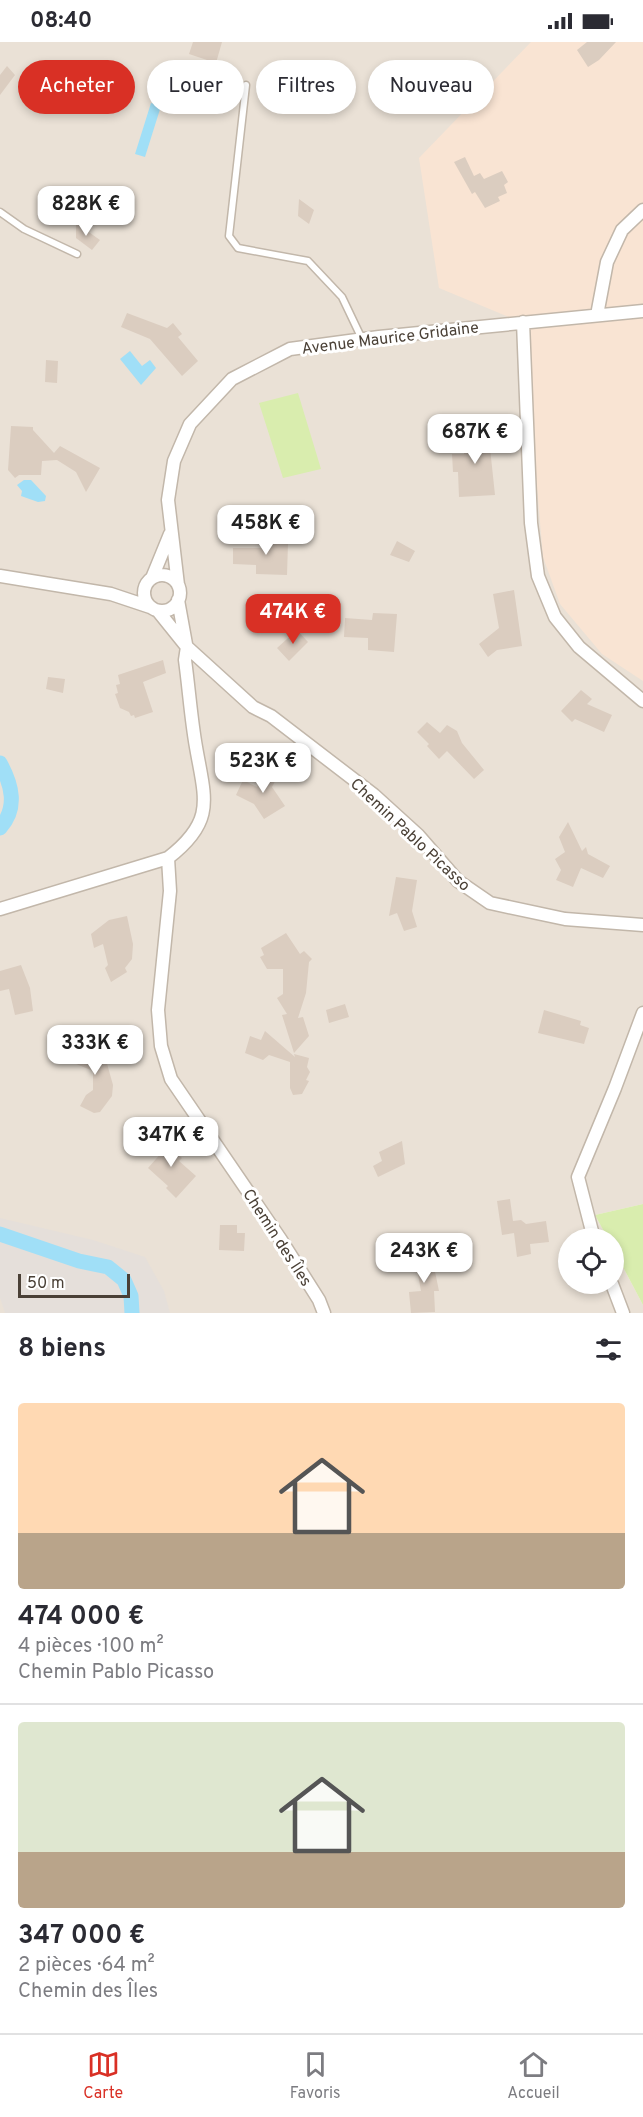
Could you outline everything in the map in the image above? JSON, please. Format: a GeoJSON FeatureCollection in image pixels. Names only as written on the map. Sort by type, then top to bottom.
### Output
{"type":"FeatureCollection","features":[{"type":"Feature","properties":{"kind":"street"},"geometry":{"type":"LineString","coordinates":[[597,315],[607,262],[622,230],[643,210]]}},
{"type":"Feature","properties":{"kind":"street","name":"Avenue Maurice Gridaine"},"geometry":{"type":"LineString","coordinates":[[178,585],[175,547],[170,534],[168,500],[174,461],[190,424],[232,379],[290,349],[362,339],[643,311]]}},
{"type":"Feature","properties":{"kind":"street"},"geometry":{"type":"LineString","coordinates":[[523,322],[531,523],[538,576],[555,616],[579,647],[643,700]]}},
{"type":"Feature","properties":{"kind":"street","name":"Avenue Maurice Gridaine"},"geometry":{"type":"LineString","coordinates":[[149,581],[170,534]]}},
{"type":"Feature","properties":{"kind":"street"},"geometry":{"type":"LineString","coordinates":[[0,576],[111,594],[154,609],[170,609],[178,600]]}},
{"type":"Feature","properties":{"kind":"street"},"geometry":{"type":"LineString","coordinates":[[0,909],[168,858],[183,847],[200,824],[206,801],[185,660],[186,645],[178,600],[178,585],[169,577],[149,581],[125,592],[111,594]]}},
{"type":"Feature","properties":{"kind":"street"},"geometry":{"type":"LineString","coordinates":[[149,581],[145,599],[154,609]]}},
{"type":"Feature","properties":{"kind":"street","name":"Chemin Pablo Picasso"},"geometry":{"type":"LineString","coordinates":[[154,609],[186,645],[253,707],[271,716],[374,795],[417,835],[458,881],[490,903],[566,919],[643,925]]}},
{"type":"Feature","properties":{"kind":"street","name":"Chemin des Îles"},"geometry":{"type":"LineString","coordinates":[[168,858],[170,891],[158,1010],[161,1046],[171,1079],[281,1240],[319,1300],[324,1313]]}},
{"type":"Feature","properties":{"kind":"street"},"geometry":{"type":"LineString","coordinates":[[591,1228],[578,1177],[643,1013]]}},
{"type":"Feature","properties":{"kind":"street"},"geometry":{"type":"LineString","coordinates":[[616,1294],[623,1313]]}},
{"type":"Feature","properties":{"kind":"lane"},"geometry":{"type":"LineString","coordinates":[[246,85],[229,236],[238,248],[308,261],[342,297],[362,339]]}},
{"type":"Feature","properties":{"kind":"lane"},"geometry":{"type":"LineString","coordinates":[[0,212],[24,229],[77,254]]}},
{"type":"Feature","properties":{"kind":"shaded area"},"geometry":{"type":"Polygon","coordinates":[[[0,42],[643,42],[643,1204],[595,1215],[602,1228],[558,1228],[558,1294],[624,1294],[624,1269],[643,1305],[643,1313],[0,1313],[0,42]]]}},
{"type":"Feature","properties":{"kind":"shaded area"},"geometry":{"type":"Polygon","coordinates":[[[531,42],[643,42],[643,681],[602,654],[560,604],[543,557],[523,323],[439,288],[419,158],[461,114],[494,114],[494,80],[531,42]]]}},
{"type":"Feature","properties":{"kind":"shaded area"},"geometry":{"type":"Polygon","coordinates":[[[0,1218],[93,1240],[145,1257],[164,1291],[170,1313],[5,1313],[0,1298],[0,1218]]]}},
{"type":"Feature","properties":{"kind":"green space"},"geometry":{"type":"Polygon","coordinates":[[[298,393],[321,469],[283,478],[259,403],[298,393]]]}},
{"type":"Feature","properties":{"kind":"green space"},"geometry":{"type":"Polygon","coordinates":[[[643,1204],[643,1305],[624,1269],[624,1228],[602,1228],[595,1215],[643,1204]]]}},
{"type":"Feature","properties":{"kind":"water"},"geometry":{"type":"Polygon","coordinates":[[[148,114],[158,114],[145,157],[135,154],[148,114]]]}},
{"type":"Feature","properties":{"kind":"water"},"geometry":{"type":"Polygon","coordinates":[[[130,351],[142,366],[150,360],[156,368],[141,385],[120,359],[130,351]]]}},
{"type":"Feature","properties":{"kind":"water"},"geometry":{"type":"Polygon","coordinates":[[[24,480],[31,480],[46,496],[45,501],[38,502],[21,496],[22,491],[17,485],[24,480]]]}},
{"type":"Feature","properties":{"kind":"building"},"geometry":{"type":"Polygon","coordinates":[[[193,42],[222,42],[217,60],[207,60],[189,54],[193,42]]]}},
{"type":"Feature","properties":{"kind":"building"},"geometry":{"type":"Polygon","coordinates":[[[587,42],[616,42],[599,60],[588,67],[577,50],[587,42]]]}},
{"type":"Feature","properties":{"kind":"building"},"geometry":{"type":"Polygon","coordinates":[[[7,66],[15,75],[0,95],[0,75],[7,66]]]}},
{"type":"Feature","properties":{"kind":"building"},"geometry":{"type":"Polygon","coordinates":[[[465,157],[474,176],[480,173],[484,179],[502,171],[508,182],[504,185],[507,193],[498,197],[500,201],[485,208],[475,192],[472,194],[454,162],[465,157]]]}},
{"type":"Feature","properties":{"kind":"building"},"geometry":{"type":"Polygon","coordinates":[[[299,199],[314,210],[309,224],[298,216],[299,199]]]}},
{"type":"Feature","properties":{"kind":"building"},"geometry":{"type":"Polygon","coordinates":[[[76,223],[100,240],[92,250],[76,238],[76,223]]]}},
{"type":"Feature","properties":{"kind":"building"},"geometry":{"type":"Polygon","coordinates":[[[127,313],[167,328],[173,323],[182,334],[178,337],[198,361],[182,376],[150,339],[121,327],[127,313]]]}},
{"type":"Feature","properties":{"kind":"building"},"geometry":{"type":"Polygon","coordinates":[[[46,360],[58,361],[57,383],[45,382],[46,360]]]}},
{"type":"Feature","properties":{"kind":"building"},"geometry":{"type":"Polygon","coordinates":[[[11,426],[33,427],[33,430],[54,453],[60,446],[100,468],[86,492],[76,472],[57,460],[42,461],[41,475],[19,475],[15,478],[8,470],[11,426]]]}},
{"type":"Feature","properties":{"kind":"building"},"geometry":{"type":"Polygon","coordinates":[[[488,429],[495,495],[459,497],[458,472],[453,472],[452,454],[464,454],[463,431],[488,429]]]}},
{"type":"Feature","properties":{"kind":"building"},"geometry":{"type":"Polygon","coordinates":[[[272,527],[283,529],[283,543],[288,543],[287,575],[256,574],[256,565],[233,564],[233,548],[267,548],[272,527]]]}},
{"type":"Feature","properties":{"kind":"building"},"geometry":{"type":"Polygon","coordinates":[[[397,541],[415,551],[409,562],[390,555],[397,541]]]}},
{"type":"Feature","properties":{"kind":"building"},"geometry":{"type":"Polygon","coordinates":[[[514,590],[522,646],[497,650],[488,657],[479,644],[499,628],[493,594],[514,590]]]}},
{"type":"Feature","properties":{"kind":"building"},"geometry":{"type":"Polygon","coordinates":[[[373,613],[397,614],[394,652],[368,650],[368,638],[344,637],[345,618],[372,620],[373,613]]]}},
{"type":"Feature","properties":{"kind":"building"},"geometry":{"type":"Polygon","coordinates":[[[297,630],[308,642],[289,661],[277,648],[297,630]]]}},
{"type":"Feature","properties":{"kind":"building"},"geometry":{"type":"Polygon","coordinates":[[[163,660],[166,673],[143,682],[153,712],[135,718],[134,715],[131,716],[129,712],[120,708],[115,694],[118,693],[116,685],[120,684],[118,675],[163,660]]]}},
{"type":"Feature","properties":{"kind":"building"},"geometry":{"type":"Polygon","coordinates":[[[48,677],[65,679],[63,693],[46,689],[48,677]]]}},
{"type":"Feature","properties":{"kind":"building"},"geometry":{"type":"Polygon","coordinates":[[[581,690],[592,699],[587,704],[612,715],[604,732],[575,719],[572,722],[561,711],[581,690]]]}},
{"type":"Feature","properties":{"kind":"building"},"geometry":{"type":"Polygon","coordinates":[[[427,722],[440,733],[447,725],[457,731],[462,743],[484,770],[474,779],[447,751],[439,759],[417,732],[427,722]]]}},
{"type":"Feature","properties":{"kind":"building"},"geometry":{"type":"Polygon","coordinates":[[[267,768],[279,774],[272,787],[285,806],[264,819],[254,804],[236,795],[243,780],[257,787],[267,768]]]}},
{"type":"Feature","properties":{"kind":"building"},"geometry":{"type":"Polygon","coordinates":[[[568,822],[582,851],[586,847],[588,854],[610,866],[603,878],[581,868],[573,887],[556,880],[561,870],[555,859],[565,852],[559,837],[568,822]]]}},
{"type":"Feature","properties":{"kind":"building"},"geometry":{"type":"Polygon","coordinates":[[[396,877],[417,880],[412,911],[417,927],[404,931],[397,913],[389,916],[396,877]]]}},
{"type":"Feature","properties":{"kind":"building"},"geometry":{"type":"Polygon","coordinates":[[[127,916],[133,944],[132,959],[125,968],[127,972],[111,982],[105,968],[108,965],[103,944],[94,948],[91,934],[109,920],[127,916]]]}},
{"type":"Feature","properties":{"kind":"building"},"geometry":{"type":"Polygon","coordinates":[[[286,933],[300,954],[304,951],[312,959],[309,962],[306,993],[298,1018],[303,1017],[309,1036],[294,1053],[282,1015],[287,1014],[277,998],[283,994],[283,969],[267,969],[260,957],[264,955],[261,948],[286,933]]]}},
{"type":"Feature","properties":{"kind":"building"},"geometry":{"type":"Polygon","coordinates":[[[21,965],[30,988],[33,1011],[15,1015],[9,989],[0,991],[0,971],[21,965]]]}},
{"type":"Feature","properties":{"kind":"building"},"geometry":{"type":"Polygon","coordinates":[[[345,1004],[349,1017],[329,1023],[326,1010],[345,1004]]]}},
{"type":"Feature","properties":{"kind":"building"},"geometry":{"type":"Polygon","coordinates":[[[544,1010],[581,1021],[580,1025],[589,1028],[584,1044],[538,1033],[544,1010]]]}},
{"type":"Feature","properties":{"kind":"building"},"geometry":{"type":"Polygon","coordinates":[[[265,1031],[295,1057],[294,1054],[309,1058],[307,1067],[310,1072],[306,1080],[309,1081],[302,1094],[293,1095],[290,1088],[290,1062],[269,1055],[263,1060],[245,1053],[250,1036],[261,1040],[265,1031]]]}},
{"type":"Feature","properties":{"kind":"building"},"geometry":{"type":"Polygon","coordinates":[[[89,1044],[106,1050],[109,1060],[106,1060],[113,1085],[112,1096],[100,1112],[94,1113],[80,1106],[86,1095],[93,1090],[93,1071],[69,1061],[72,1048],[79,1050],[89,1044]]]}},
{"type":"Feature","properties":{"kind":"building"},"geometry":{"type":"Polygon","coordinates":[[[163,1134],[172,1143],[169,1147],[182,1158],[179,1161],[196,1176],[176,1198],[166,1188],[168,1186],[148,1168],[163,1151],[155,1144],[163,1134]]]}},
{"type":"Feature","properties":{"kind":"building"},"geometry":{"type":"Polygon","coordinates":[[[402,1141],[405,1164],[378,1177],[373,1166],[382,1161],[379,1152],[402,1141]]]}},
{"type":"Feature","properties":{"kind":"building"},"geometry":{"type":"Polygon","coordinates":[[[510,1199],[513,1221],[521,1220],[526,1224],[546,1221],[549,1242],[530,1244],[531,1254],[517,1257],[514,1233],[502,1235],[497,1201],[510,1199]]]}},
{"type":"Feature","properties":{"kind":"building"},"geometry":{"type":"Polygon","coordinates":[[[220,1225],[237,1225],[237,1233],[245,1233],[244,1251],[219,1250],[220,1225]]]}},
{"type":"Feature","properties":{"kind":"building"},"geometry":{"type":"Polygon","coordinates":[[[431,1252],[439,1291],[434,1291],[435,1312],[411,1313],[409,1292],[421,1291],[417,1269],[408,1262],[413,1255],[431,1252]]]}},
{"type":"Feature","properties":{"kind":"waterway"},"geometry":{"type":"LineString","coordinates":[[0,763],[8,780],[11,796],[9,813],[0,828]]}},
{"type":"Feature","properties":{"kind":"waterway"},"geometry":{"type":"LineString","coordinates":[[0,1234],[79,1261],[108,1267],[124,1280],[131,1296],[132,1313]]}}]}
